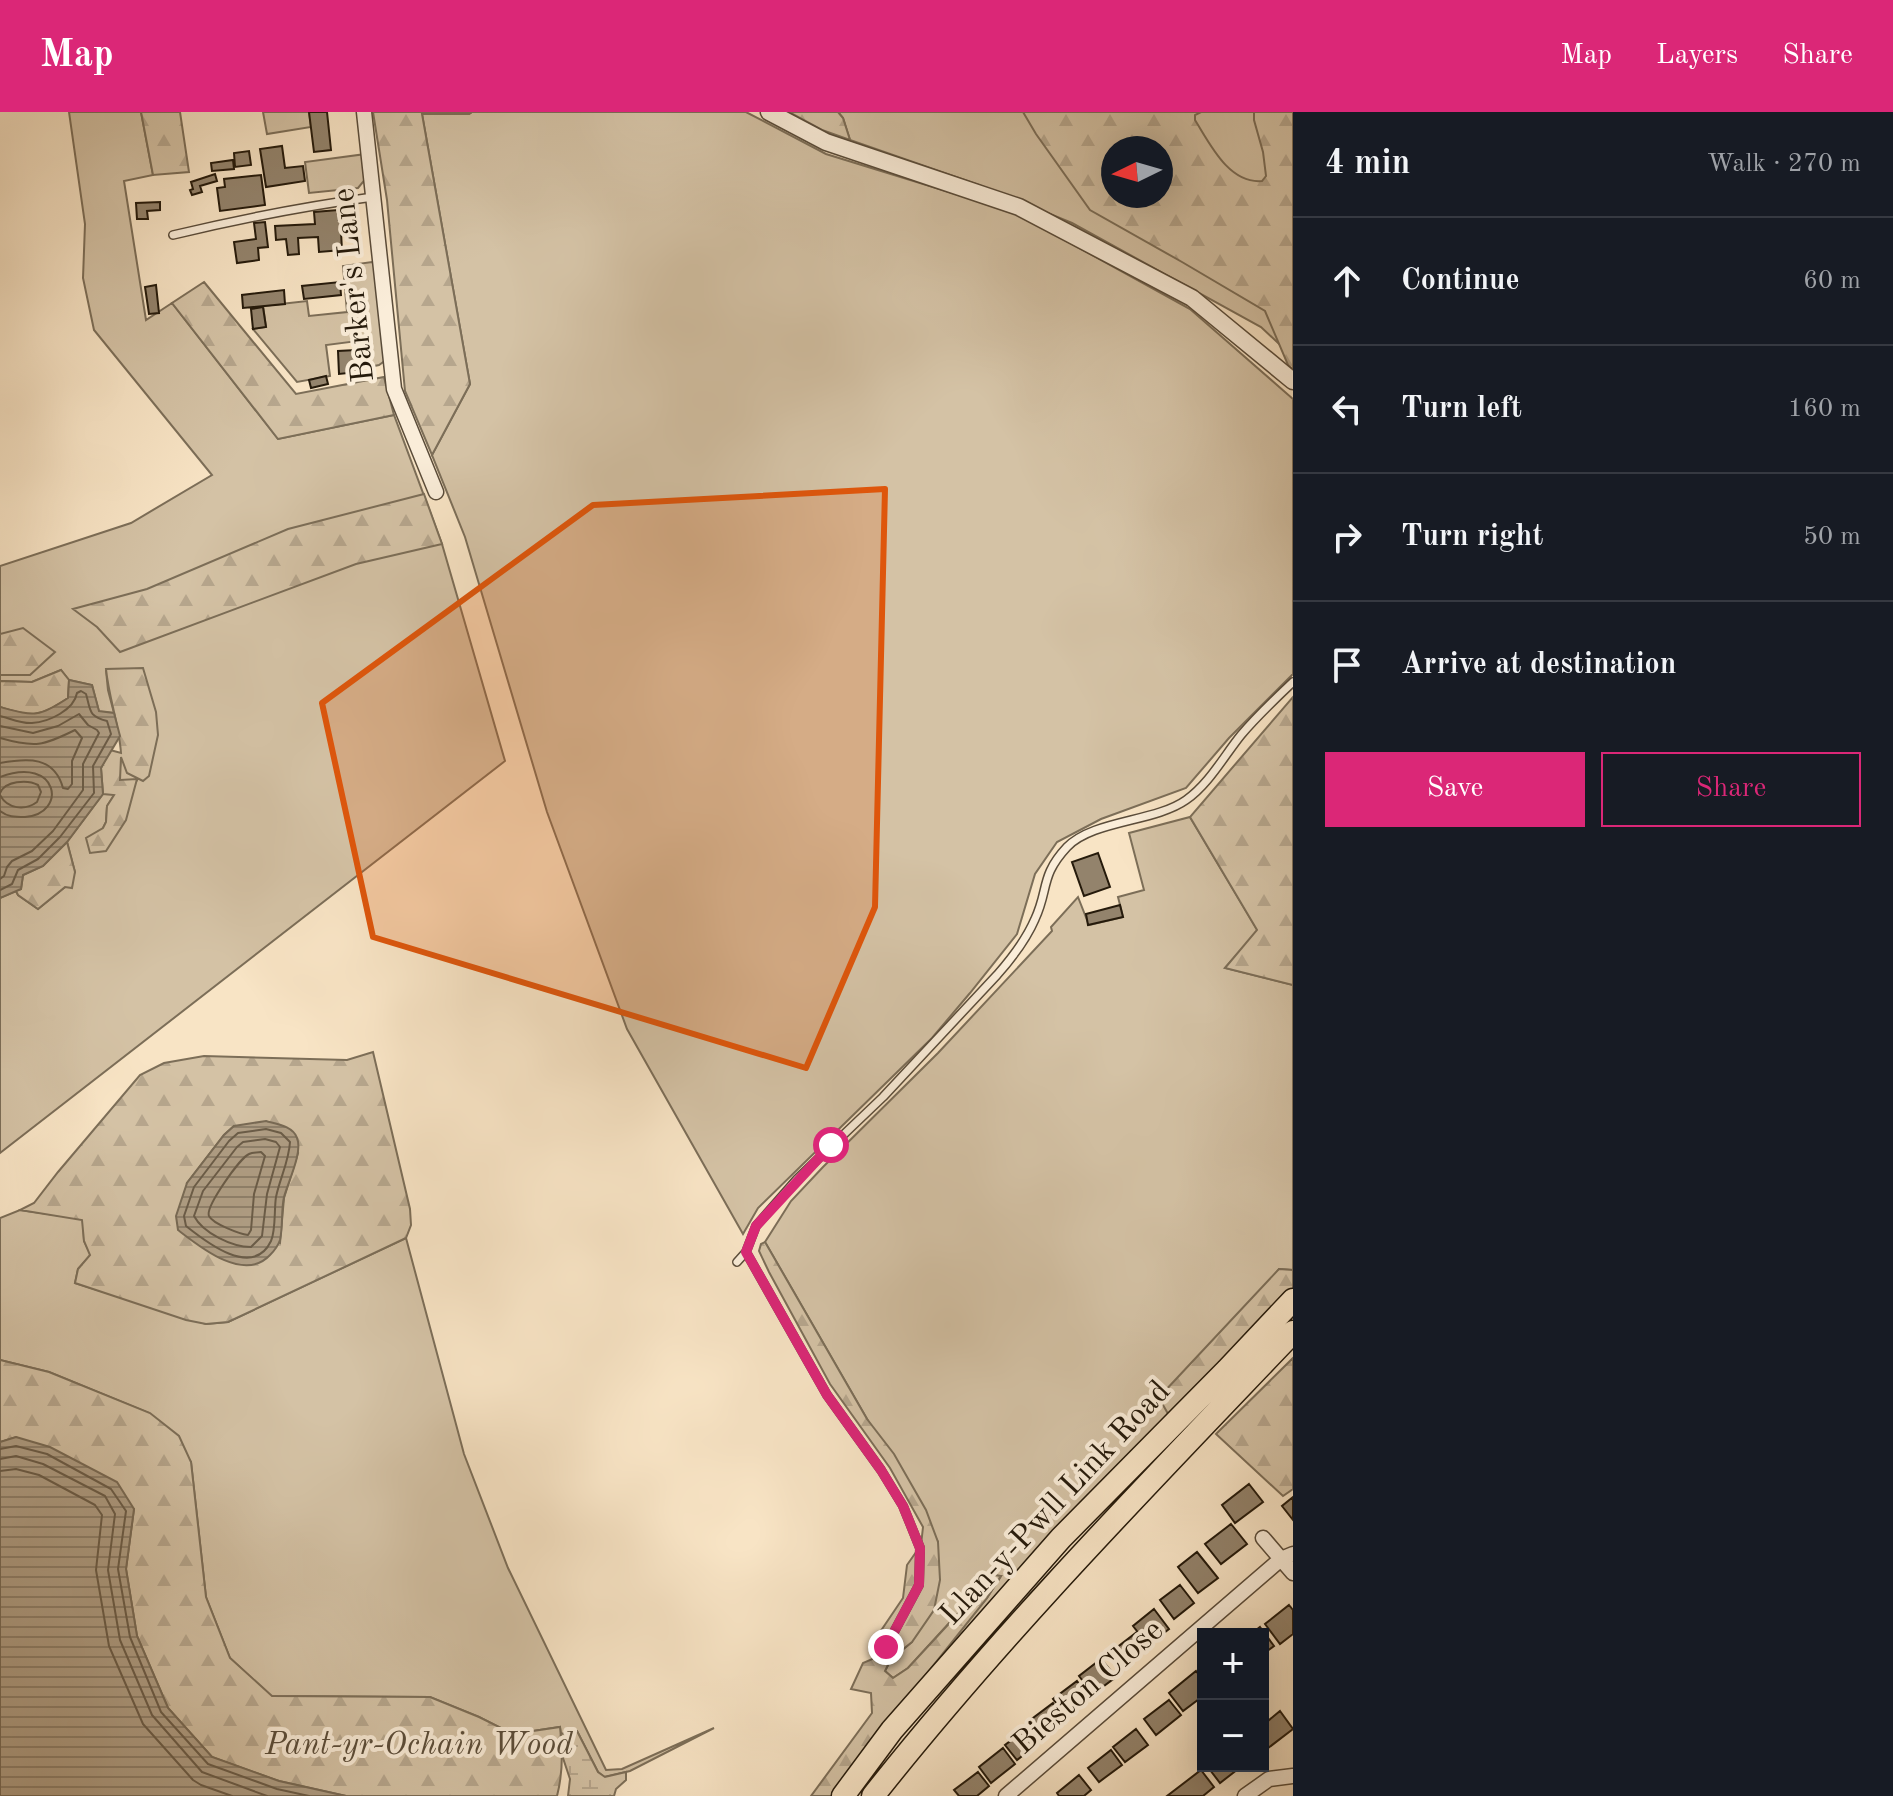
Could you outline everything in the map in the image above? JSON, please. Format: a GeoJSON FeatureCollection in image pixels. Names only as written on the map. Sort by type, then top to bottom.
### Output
{"type":"FeatureCollection","features":[{"type":"Feature","properties":{"kind":"highway","name":"Llan-y-Pwll Link Road"},"geometry":{"type":"LineString","coordinates":[[843,1796],[892,1730],[1061,1538],[1293,1300]]}},
{"type":"Feature","properties":{"kind":"highway","name":"Llan-y-Pwll Link Road"},"geometry":{"type":"LineString","coordinates":[[873,1796],[923,1732],[1032,1611],[1293,1332]]}},
{"type":"Feature","properties":{"kind":"street","name":"Barker's Lane"},"geometry":{"type":"LineString","coordinates":[[364,112],[394,389],[436,492]]}},
{"type":"Feature","properties":{"kind":"street"},"geometry":{"type":"LineString","coordinates":[[769,112],[826,142],[1033,214],[1192,298],[1293,381]]}},
{"type":"Feature","properties":{"kind":"street"},"geometry":{"type":"LineString","coordinates":[[1263,1538],[1287,1557],[1293,1573]]}},
{"type":"Feature","properties":{"kind":"street","name":"Bieston Close"},"geometry":{"type":"LineString","coordinates":[[1006,1796],[1287,1557]]}},
{"type":"Feature","properties":{"kind":"street"},"geometry":{"type":"LineString","coordinates":[[1245,1796],[1269,1779],[1293,1776]]}},
{"type":"Feature","properties":{"kind":"lane"},"geometry":{"type":"LineString","coordinates":[[173,235],[312,205],[373,197]]}},
{"type":"Feature","properties":{"kind":"lane"},"geometry":{"type":"LineString","coordinates":[[737,1262],[746,1252],[756,1226],[797,1179],[883,1097],[1015,954],[1037,917],[1049,869],[1068,845],[1077,838],[1181,804],[1200,789],[1244,732],[1293,682]]}},
{"type":"Feature","properties":{"kind":"lane"},"geometry":{"type":"LineString","coordinates":[[746,1252],[827,1395],[903,1506],[920,1548],[919,1585],[886,1647],[884,1658]]}},
{"type":"Feature","properties":{"kind":"highlighted area"},"geometry":{"type":"Polygon","coordinates":[[[885,489],[875,907],[806,1068],[373,937],[322,703],[593,505],[885,489]]]}},
{"type":"Feature","properties":{"kind":"green space"},"geometry":{"type":"Polygon","coordinates":[[[69,112],[141,112],[153,175],[124,181],[146,320],[172,303],[278,439],[394,415],[442,544],[505,761],[0,1153],[0,898],[16,891],[38,909],[65,887],[75,872],[67,842],[103,794],[115,794],[107,806],[106,822],[91,853],[137,780],[119,781],[121,754],[143,780],[106,670],[114,713],[99,712],[92,685],[69,680],[61,670],[32,682],[0,681],[0,566],[131,523],[212,475],[94,330],[83,278],[85,224],[69,112]]]}},
{"type":"Feature","properties":{"kind":"green space"},"geometry":{"type":"Polygon","coordinates":[[[141,112],[180,112],[189,172],[153,175],[141,112]]]}},
{"type":"Feature","properties":{"kind":"green space"},"geometry":{"type":"Polygon","coordinates":[[[263,112],[309,112],[311,127],[267,134],[263,112]]]}},
{"type":"Feature","properties":{"kind":"green space"},"geometry":{"type":"Polygon","coordinates":[[[373,112],[472,112],[422,114],[470,384],[432,455],[405,391],[387,200],[373,112]]]}},
{"type":"Feature","properties":{"kind":"green space"},"geometry":{"type":"Polygon","coordinates":[[[746,112],[826,154],[1014,212],[1190,309],[1293,399],[1293,674],[1229,738],[1186,788],[1101,819],[1057,842],[1035,874],[1017,934],[970,993],[932,1038],[758,1208],[743,1234],[627,1029],[547,812],[465,537],[432,455],[470,384],[422,114],[746,112]]]}},
{"type":"Feature","properties":{"kind":"green space"},"geometry":{"type":"Polygon","coordinates":[[[789,112],[838,112],[850,140],[822,130],[789,112]]]}},
{"type":"Feature","properties":{"kind":"green space"},"geometry":{"type":"Polygon","coordinates":[[[838,112],[1293,112],[1293,357],[1261,327],[1072,223],[979,185],[850,140],[838,112]]]}},
{"type":"Feature","properties":{"kind":"green space"},"geometry":{"type":"Polygon","coordinates":[[[1023,112],[1201,112],[1195,115],[1195,120],[1222,161],[1240,176],[1262,181],[1266,176],[1254,112],[1293,112],[1293,370],[1265,311],[1090,210],[1023,112]]]}},
{"type":"Feature","properties":{"kind":"green space"},"geometry":{"type":"Polygon","coordinates":[[[366,154],[368,176],[358,188],[309,193],[305,162],[366,154]]]}},
{"type":"Feature","properties":{"kind":"green space"},"geometry":{"type":"Polygon","coordinates":[[[372,262],[376,265],[386,360],[379,365],[360,369],[357,341],[326,345],[330,376],[297,382],[253,329],[266,327],[263,306],[307,301],[309,316],[347,312],[343,266],[372,262]]]}},
{"type":"Feature","properties":{"kind":"green space"},"geometry":{"type":"Polygon","coordinates":[[[204,282],[296,394],[384,377],[394,415],[278,439],[172,303],[204,282]]]}},
{"type":"Feature","properties":{"kind":"green space"},"geometry":{"type":"Polygon","coordinates":[[[424,494],[442,544],[356,564],[120,652],[97,627],[73,609],[147,589],[288,529],[424,494]]]}},
{"type":"Feature","properties":{"kind":"green space"},"geometry":{"type":"Polygon","coordinates":[[[23,628],[55,652],[30,675],[0,675],[0,634],[23,628]]]}},
{"type":"Feature","properties":{"kind":"green space"},"geometry":{"type":"Polygon","coordinates":[[[143,668],[156,712],[158,735],[149,776],[143,781],[127,773],[121,757],[120,780],[137,779],[126,820],[106,851],[90,853],[86,838],[103,828],[107,806],[114,795],[103,794],[101,768],[110,750],[121,753],[106,669],[143,668]]]}},
{"type":"Feature","properties":{"kind":"green space"},"geometry":{"type":"Polygon","coordinates":[[[61,670],[69,680],[68,698],[58,705],[35,714],[0,707],[0,681],[32,682],[61,670]]]}},
{"type":"Feature","properties":{"kind":"green space"},"geometry":{"type":"Polygon","coordinates":[[[1293,697],[1293,985],[1225,968],[1257,930],[1190,817],[1293,697]]]}},
{"type":"Feature","properties":{"kind":"green space"},"geometry":{"type":"Polygon","coordinates":[[[1190,817],[1258,931],[1225,968],[1293,985],[1293,1270],[1279,1269],[1171,1419],[923,1684],[920,1682],[1001,1576],[993,1575],[908,1668],[893,1678],[885,1671],[891,1659],[912,1642],[938,1542],[765,1242],[791,1201],[938,1053],[1052,931],[1051,927],[1078,897],[1089,925],[1123,917],[1118,897],[1144,890],[1129,833],[1190,817]]]}},
{"type":"Feature","properties":{"kind":"green space"},"geometry":{"type":"Polygon","coordinates":[[[67,842],[75,872],[72,888],[65,887],[38,909],[16,891],[21,889],[23,875],[43,866],[67,842]]]}},
{"type":"Feature","properties":{"kind":"green space"},"geometry":{"type":"Polygon","coordinates":[[[373,1052],[410,1209],[411,1225],[406,1238],[228,1322],[206,1324],[186,1320],[75,1283],[78,1269],[90,1255],[84,1241],[82,1220],[20,1210],[34,1203],[140,1075],[164,1063],[204,1056],[347,1060],[373,1052]],[[234,1126],[187,1183],[280,1243],[284,1198],[298,1153],[234,1126]]]}},
{"type":"Feature","properties":{"kind":"green space"},"geometry":{"type":"Polygon","coordinates":[[[20,1210],[83,1219],[84,1241],[91,1255],[78,1269],[75,1283],[206,1324],[228,1322],[406,1238],[464,1454],[508,1568],[606,1770],[622,1769],[714,1728],[630,1771],[604,1777],[598,1772],[577,1731],[561,1734],[560,1727],[513,1734],[430,1697],[271,1696],[230,1658],[206,1597],[191,1462],[149,1413],[49,1372],[0,1360],[0,1218],[20,1210]]]}},
{"type":"Feature","properties":{"kind":"green space"},"geometry":{"type":"Polygon","coordinates":[[[765,1242],[867,1419],[894,1454],[926,1510],[938,1542],[940,1580],[934,1610],[912,1642],[891,1659],[885,1671],[893,1678],[908,1668],[994,1575],[1001,1576],[833,1796],[811,1796],[872,1713],[871,1693],[851,1689],[863,1663],[875,1658],[872,1644],[903,1598],[907,1565],[921,1545],[923,1527],[890,1468],[830,1384],[759,1251],[765,1242]]]}},
{"type":"Feature","properties":{"kind":"green space"},"geometry":{"type":"Polygon","coordinates":[[[1279,1269],[1293,1270],[1293,1292],[1171,1419],[1163,1405],[1163,1393],[1279,1269]]]}},
{"type":"Feature","properties":{"kind":"green space"},"geometry":{"type":"Polygon","coordinates":[[[1293,1358],[1293,1489],[1283,1496],[1216,1434],[1293,1358]]]}},
{"type":"Feature","properties":{"kind":"green space","name":"Pant-yr-Ochain Wood"},"geometry":{"type":"Polygon","coordinates":[[[0,1360],[49,1372],[150,1413],[179,1436],[191,1462],[206,1597],[230,1658],[272,1696],[430,1697],[513,1734],[560,1727],[562,1762],[557,1796],[346,1796],[279,1781],[212,1757],[168,1708],[137,1636],[126,1569],[134,1509],[16,1437],[0,1442],[0,1360]]]}},
{"type":"Feature","properties":{"kind":"green space"},"geometry":{"type":"Polygon","coordinates":[[[577,1731],[598,1772],[605,1777],[626,1772],[626,1780],[616,1789],[614,1796],[568,1796],[570,1779],[563,1758],[561,1734],[577,1731]]]}},
{"type":"Feature","properties":{"kind":"water"},"geometry":{"type":"Polygon","coordinates":[[[69,680],[92,685],[99,711],[114,713],[120,736],[101,768],[103,794],[67,842],[43,866],[23,875],[21,889],[0,898],[0,707],[29,713],[50,709],[68,698],[69,680]]]}},
{"type":"Feature","properties":{"kind":"water"},"geometry":{"type":"Polygon","coordinates":[[[266,1121],[292,1131],[298,1144],[297,1159],[284,1197],[280,1240],[259,1263],[235,1264],[210,1253],[178,1230],[176,1216],[187,1183],[224,1135],[234,1126],[266,1121]]]}},
{"type":"Feature","properties":{"kind":"water"},"geometry":{"type":"Polygon","coordinates":[[[16,1437],[50,1447],[117,1482],[134,1509],[126,1569],[137,1636],[168,1708],[212,1757],[279,1781],[346,1796],[0,1796],[0,1442],[16,1437]]]}},
{"type":"Feature","properties":{"kind":"building"},"geometry":{"type":"Polygon","coordinates":[[[309,112],[327,112],[331,150],[314,152],[309,112]]]}},
{"type":"Feature","properties":{"kind":"building"},"geometry":{"type":"Polygon","coordinates":[[[282,146],[285,168],[303,166],[305,181],[266,187],[260,149],[282,146]]]}},
{"type":"Feature","properties":{"kind":"building"},"geometry":{"type":"Polygon","coordinates":[[[249,151],[251,165],[235,167],[234,153],[249,151]]]}},
{"type":"Feature","properties":{"kind":"building"},"geometry":{"type":"Polygon","coordinates":[[[233,160],[234,169],[212,171],[211,163],[233,160]]]}},
{"type":"Feature","properties":{"kind":"building"},"geometry":{"type":"Polygon","coordinates":[[[215,174],[217,181],[200,186],[202,192],[192,195],[191,182],[215,174]]]}},
{"type":"Feature","properties":{"kind":"building"},"geometry":{"type":"Polygon","coordinates":[[[261,175],[265,205],[220,211],[217,188],[225,187],[224,179],[261,175]]]}},
{"type":"Feature","properties":{"kind":"building"},"geometry":{"type":"Polygon","coordinates":[[[160,202],[160,210],[147,211],[148,219],[137,219],[136,203],[160,202]]]}},
{"type":"Feature","properties":{"kind":"building"},"geometry":{"type":"Polygon","coordinates":[[[338,210],[338,220],[347,220],[348,232],[341,232],[342,250],[319,252],[318,237],[298,238],[299,254],[288,255],[286,239],[276,240],[275,226],[315,224],[314,212],[338,210]]]}},
{"type":"Feature","properties":{"kind":"building"},"geometry":{"type":"Polygon","coordinates":[[[265,222],[268,247],[258,248],[259,260],[237,263],[234,242],[256,239],[254,223],[265,222]]]}},
{"type":"Feature","properties":{"kind":"building"},"geometry":{"type":"Polygon","coordinates":[[[340,282],[341,295],[304,299],[302,286],[340,282]]]}},
{"type":"Feature","properties":{"kind":"building"},"geometry":{"type":"Polygon","coordinates":[[[156,285],[159,313],[149,314],[145,287],[156,285]]]}},
{"type":"Feature","properties":{"kind":"building"},"geometry":{"type":"Polygon","coordinates":[[[284,290],[285,304],[243,308],[242,295],[284,290]]]}},
{"type":"Feature","properties":{"kind":"building"},"geometry":{"type":"Polygon","coordinates":[[[263,307],[266,327],[253,329],[251,309],[263,307]]]}},
{"type":"Feature","properties":{"kind":"building"},"geometry":{"type":"Polygon","coordinates":[[[356,350],[357,372],[339,374],[338,351],[356,350]]]}},
{"type":"Feature","properties":{"kind":"building"},"geometry":{"type":"Polygon","coordinates":[[[326,376],[328,384],[311,388],[309,380],[326,376]]]}},
{"type":"Feature","properties":{"kind":"building"},"geometry":{"type":"Polygon","coordinates":[[[1098,853],[1110,887],[1084,896],[1072,862],[1098,853]]]}},
{"type":"Feature","properties":{"kind":"building"},"geometry":{"type":"Polygon","coordinates":[[[1120,905],[1123,917],[1088,925],[1086,914],[1120,905]]]}},
{"type":"Feature","properties":{"kind":"building"},"geometry":{"type":"Polygon","coordinates":[[[1249,1484],[1263,1502],[1235,1523],[1222,1505],[1249,1484]]]}},
{"type":"Feature","properties":{"kind":"building"},"geometry":{"type":"Polygon","coordinates":[[[1293,1497],[1293,1520],[1282,1506],[1293,1497]]]}},
{"type":"Feature","properties":{"kind":"building"},"geometry":{"type":"Polygon","coordinates":[[[1231,1524],[1247,1544],[1221,1564],[1205,1544],[1231,1524]]]}},
{"type":"Feature","properties":{"kind":"building"},"geometry":{"type":"Polygon","coordinates":[[[1197,1552],[1218,1578],[1198,1593],[1178,1567],[1197,1552]]]}},
{"type":"Feature","properties":{"kind":"building"},"geometry":{"type":"Polygon","coordinates":[[[1180,1585],[1194,1603],[1174,1619],[1160,1600],[1180,1585]]]}},
{"type":"Feature","properties":{"kind":"building"},"geometry":{"type":"Polygon","coordinates":[[[1289,1605],[1293,1610],[1293,1634],[1280,1644],[1265,1624],[1289,1605]]]}},
{"type":"Feature","properties":{"kind":"building"},"geometry":{"type":"Polygon","coordinates":[[[1154,1609],[1169,1629],[1148,1645],[1133,1626],[1154,1609]]]}},
{"type":"Feature","properties":{"kind":"building"},"geometry":{"type":"Polygon","coordinates":[[[1137,1632],[1149,1648],[1124,1668],[1111,1652],[1137,1632]]]}},
{"type":"Feature","properties":{"kind":"building"},"geometry":{"type":"Polygon","coordinates":[[[1101,1659],[1116,1677],[1093,1694],[1079,1676],[1101,1659]]]}},
{"type":"Feature","properties":{"kind":"building"},"geometry":{"type":"Polygon","coordinates":[[[1197,1672],[1197,1700],[1183,1711],[1169,1693],[1197,1672]]]}},
{"type":"Feature","properties":{"kind":"building"},"geometry":{"type":"Polygon","coordinates":[[[1077,1681],[1088,1695],[1065,1714],[1053,1699],[1077,1681]]]}},
{"type":"Feature","properties":{"kind":"building"},"geometry":{"type":"Polygon","coordinates":[[[1169,1700],[1181,1715],[1156,1735],[1144,1719],[1169,1700]]]}},
{"type":"Feature","properties":{"kind":"building"},"geometry":{"type":"Polygon","coordinates":[[[1053,1703],[1064,1718],[1040,1736],[1029,1721],[1053,1703]]]}},
{"type":"Feature","properties":{"kind":"building"},"geometry":{"type":"Polygon","coordinates":[[[1280,1711],[1293,1729],[1269,1747],[1269,1720],[1280,1711]]]}},
{"type":"Feature","properties":{"kind":"building"},"geometry":{"type":"Polygon","coordinates":[[[1029,1727],[1040,1742],[1017,1760],[1005,1745],[1029,1727]]]}},
{"type":"Feature","properties":{"kind":"building"},"geometry":{"type":"Polygon","coordinates":[[[1136,1729],[1148,1745],[1125,1762],[1113,1747],[1136,1729]]]}},
{"type":"Feature","properties":{"kind":"building"},"geometry":{"type":"Polygon","coordinates":[[[1003,1748],[1015,1764],[991,1783],[979,1767],[1003,1748]]]}},
{"type":"Feature","properties":{"kind":"building"},"geometry":{"type":"Polygon","coordinates":[[[1111,1750],[1122,1765],[1099,1782],[1088,1768],[1111,1750]]]}},
{"type":"Feature","properties":{"kind":"building"},"geometry":{"type":"Polygon","coordinates":[[[978,1772],[989,1786],[977,1796],[959,1796],[954,1790],[978,1772]]]}},
{"type":"Feature","properties":{"kind":"building"},"geometry":{"type":"Polygon","coordinates":[[[1198,1772],[1203,1772],[1214,1787],[1203,1796],[1167,1796],[1198,1772]]]}},
{"type":"Feature","properties":{"kind":"building"},"geometry":{"type":"Polygon","coordinates":[[[1212,1772],[1234,1772],[1220,1783],[1212,1772]]]}},
{"type":"Feature","properties":{"kind":"building"},"geometry":{"type":"Polygon","coordinates":[[[1079,1775],[1091,1790],[1084,1796],[1059,1796],[1057,1793],[1079,1775]]]}},
{"type":"Feature","properties":{"kind":"route"},"geometry":{"type":"LineString","coordinates":[[831,1145],[756,1226],[746,1252],[827,1395],[903,1506],[920,1548],[919,1585],[886,1647]]}}]}
